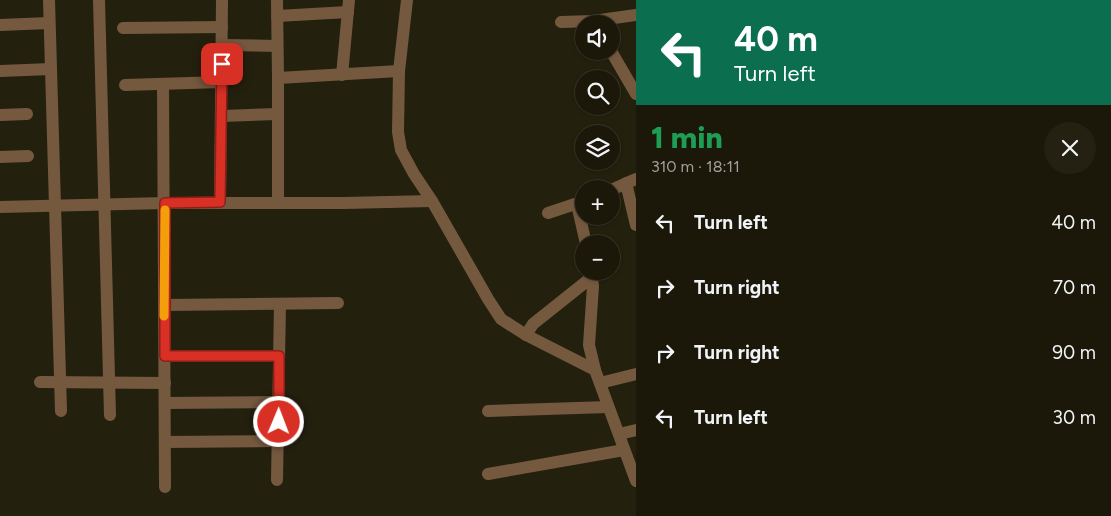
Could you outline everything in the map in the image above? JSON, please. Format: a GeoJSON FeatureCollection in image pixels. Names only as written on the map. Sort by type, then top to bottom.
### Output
{"type":"FeatureCollection","features":[{"type":"Feature","properties":{"kind":"street"},"geometry":{"type":"LineString","coordinates":[[49,0],[61,410]]}},
{"type":"Feature","properties":{"kind":"street"},"geometry":{"type":"LineString","coordinates":[[99,0],[110,416]]}},
{"type":"Feature","properties":{"kind":"street"},"geometry":{"type":"LineString","coordinates":[[220,202],[222,0]]}},
{"type":"Feature","properties":{"kind":"street"},"geometry":{"type":"LineString","coordinates":[[277,0],[278,202]]}},
{"type":"Feature","properties":{"kind":"street"},"geometry":{"type":"LineString","coordinates":[[407,0],[399,71],[398,132],[402,150],[414,174],[432,201],[501,319],[526,335],[595,370]]}},
{"type":"Feature","properties":{"kind":"street"},"geometry":{"type":"LineString","coordinates":[[278,16],[348,6],[342,74]]}},
{"type":"Feature","properties":{"kind":"street"},"geometry":{"type":"LineString","coordinates":[[620,18],[636,15]]}},
{"type":"Feature","properties":{"kind":"street"},"geometry":{"type":"LineString","coordinates":[[561,22],[575,22]]}},
{"type":"Feature","properties":{"kind":"street"},"geometry":{"type":"LineString","coordinates":[[0,25],[49,23]]}},
{"type":"Feature","properties":{"kind":"street"},"geometry":{"type":"LineString","coordinates":[[123,28],[222,27]]}},
{"type":"Feature","properties":{"kind":"street"},"geometry":{"type":"LineString","coordinates":[[222,45],[277,46]]}},
{"type":"Feature","properties":{"kind":"street"},"geometry":{"type":"LineString","coordinates":[[616,60],[636,94]]}},
{"type":"Feature","properties":{"kind":"street"},"geometry":{"type":"LineString","coordinates":[[0,71],[51,69]]}},
{"type":"Feature","properties":{"kind":"street"},"geometry":{"type":"LineString","coordinates":[[278,78],[399,71]]}},
{"type":"Feature","properties":{"kind":"street"},"geometry":{"type":"LineString","coordinates":[[125,85],[222,82]]}},
{"type":"Feature","properties":{"kind":"street"},"geometry":{"type":"LineString","coordinates":[[163,84],[165,487]]}},
{"type":"Feature","properties":{"kind":"street"},"geometry":{"type":"LineString","coordinates":[[0,114],[27,114]]}},
{"type":"Feature","properties":{"kind":"street"},"geometry":{"type":"LineString","coordinates":[[222,116],[278,114]]}},
{"type":"Feature","properties":{"kind":"street"},"geometry":{"type":"LineString","coordinates":[[0,157],[28,156]]}},
{"type":"Feature","properties":{"kind":"street"},"geometry":{"type":"LineString","coordinates":[[631,181],[636,225]]}},
{"type":"Feature","properties":{"kind":"street"},"geometry":{"type":"LineString","coordinates":[[0,207],[220,202],[344,203],[432,201]]}},
{"type":"Feature","properties":{"kind":"street"},"geometry":{"type":"LineString","coordinates":[[548,213],[575,204]]}},
{"type":"Feature","properties":{"kind":"street"},"geometry":{"type":"LineString","coordinates":[[526,335],[533,324],[585,280]]}},
{"type":"Feature","properties":{"kind":"street"},"geometry":{"type":"LineString","coordinates":[[592,280],[590,345],[595,370],[636,481]]}},
{"type":"Feature","properties":{"kind":"street"},"geometry":{"type":"LineString","coordinates":[[164,305],[338,303]]}},
{"type":"Feature","properties":{"kind":"street"},"geometry":{"type":"LineString","coordinates":[[276,480],[280,304]]}},
{"type":"Feature","properties":{"kind":"street"},"geometry":{"type":"LineString","coordinates":[[165,356],[279,356]]}},
{"type":"Feature","properties":{"kind":"street"},"geometry":{"type":"LineString","coordinates":[[600,383],[636,374]]}},
{"type":"Feature","properties":{"kind":"street"},"geometry":{"type":"LineString","coordinates":[[40,382],[165,383]]}},
{"type":"Feature","properties":{"kind":"street"},"geometry":{"type":"LineString","coordinates":[[165,403],[279,402]]}},
{"type":"Feature","properties":{"kind":"street"},"geometry":{"type":"LineString","coordinates":[[488,411],[608,407]]}},
{"type":"Feature","properties":{"kind":"street"},"geometry":{"type":"LineString","coordinates":[[619,434],[636,430]]}},
{"type":"Feature","properties":{"kind":"street"},"geometry":{"type":"LineString","coordinates":[[165,442],[278,442]]}},
{"type":"Feature","properties":{"kind":"street"},"geometry":{"type":"LineString","coordinates":[[488,474],[624,450]]}},
{"type":"Feature","properties":{"kind":"slow traffic"},"geometry":{"type":"LineString","coordinates":[[164,316],[165,210]]}},
{"type":"Feature","properties":{"kind":"route"},"geometry":{"type":"LineString","coordinates":[[222,64],[220,202],[165,203],[165,356],[279,356],[279,422]]}}]}
